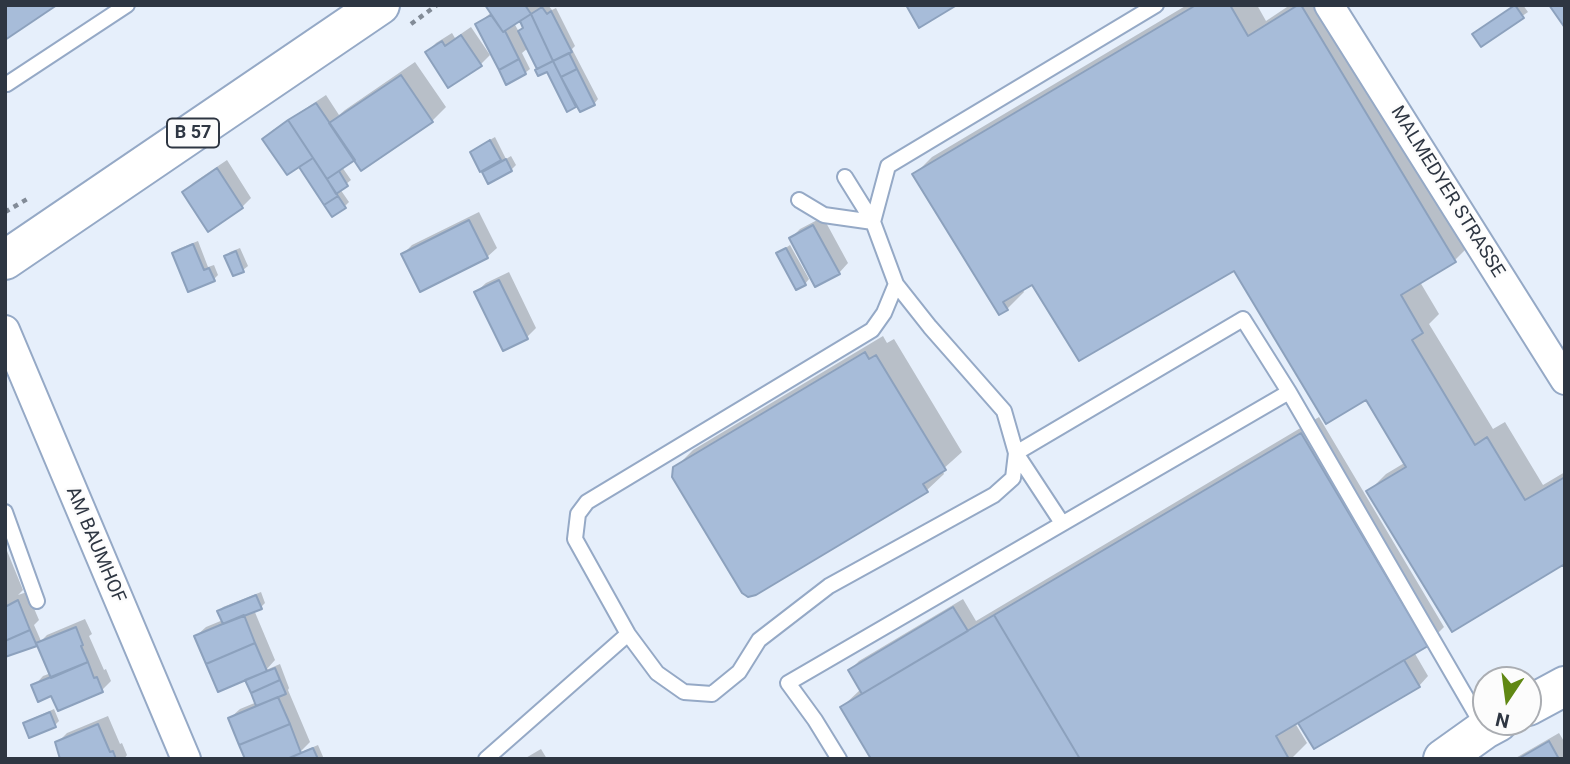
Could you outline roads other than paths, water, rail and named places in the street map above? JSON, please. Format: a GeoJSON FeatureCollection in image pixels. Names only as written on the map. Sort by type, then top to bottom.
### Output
{"type":"FeatureCollection","features":[{"type":"Feature","properties":{"kind":"main road","name":"B 57"},"geometry":{"type":"LineString","coordinates":[[5,260],[380,5]]}},
{"type":"Feature","properties":{"kind":"main road"},"geometry":{"type":"LineString","coordinates":[[1542,698],[1565,686]]}},
{"type":"Feature","properties":{"kind":"main road"},"geometry":{"type":"LineString","coordinates":[[1443,759],[1476,736]]}},
{"type":"Feature","properties":{"kind":"street","name":"MALMEDYER STRASSE"},"geometry":{"type":"LineString","coordinates":[[1329,5],[1565,380]]}},
{"type":"Feature","properties":{"kind":"street","name":"AM BAUMHOF"},"geometry":{"type":"LineString","coordinates":[[5,330],[186,759]]}},
{"type":"Feature","properties":{"kind":"lane"},"geometry":{"type":"LineString","coordinates":[[7,84],[128,5]]}},
{"type":"Feature","properties":{"kind":"lane"},"geometry":{"type":"LineString","coordinates":[[873,222],[888,166],[1156,5]]}},
{"type":"Feature","properties":{"kind":"lane"},"geometry":{"type":"LineString","coordinates":[[845,177],[873,222],[896,284],[1004,411],[1016,453],[1062,523]]}},
{"type":"Feature","properties":{"kind":"lane"},"geometry":{"type":"LineString","coordinates":[[799,200],[824,215],[873,222]]}},
{"type":"Feature","properties":{"kind":"lane"},"geometry":{"type":"LineString","coordinates":[[896,284],[884,313],[872,330],[587,502],[578,514],[575,538],[628,634],[657,673],[684,692],[712,694],[739,672],[760,640],[830,586],[994,495],[1013,478],[1016,453]]}},
{"type":"Feature","properties":{"kind":"lane"},"geometry":{"type":"LineString","coordinates":[[1016,453],[1243,319],[1472,692]]}},
{"type":"Feature","properties":{"kind":"lane"},"geometry":{"type":"LineString","coordinates":[[839,759],[788,683],[1289,392]]}},
{"type":"Feature","properties":{"kind":"lane"},"geometry":{"type":"LineString","coordinates":[[5,512],[37,601]]}},
{"type":"Feature","properties":{"kind":"lane"},"geometry":{"type":"LineString","coordinates":[[486,759],[628,634]]}}]}
